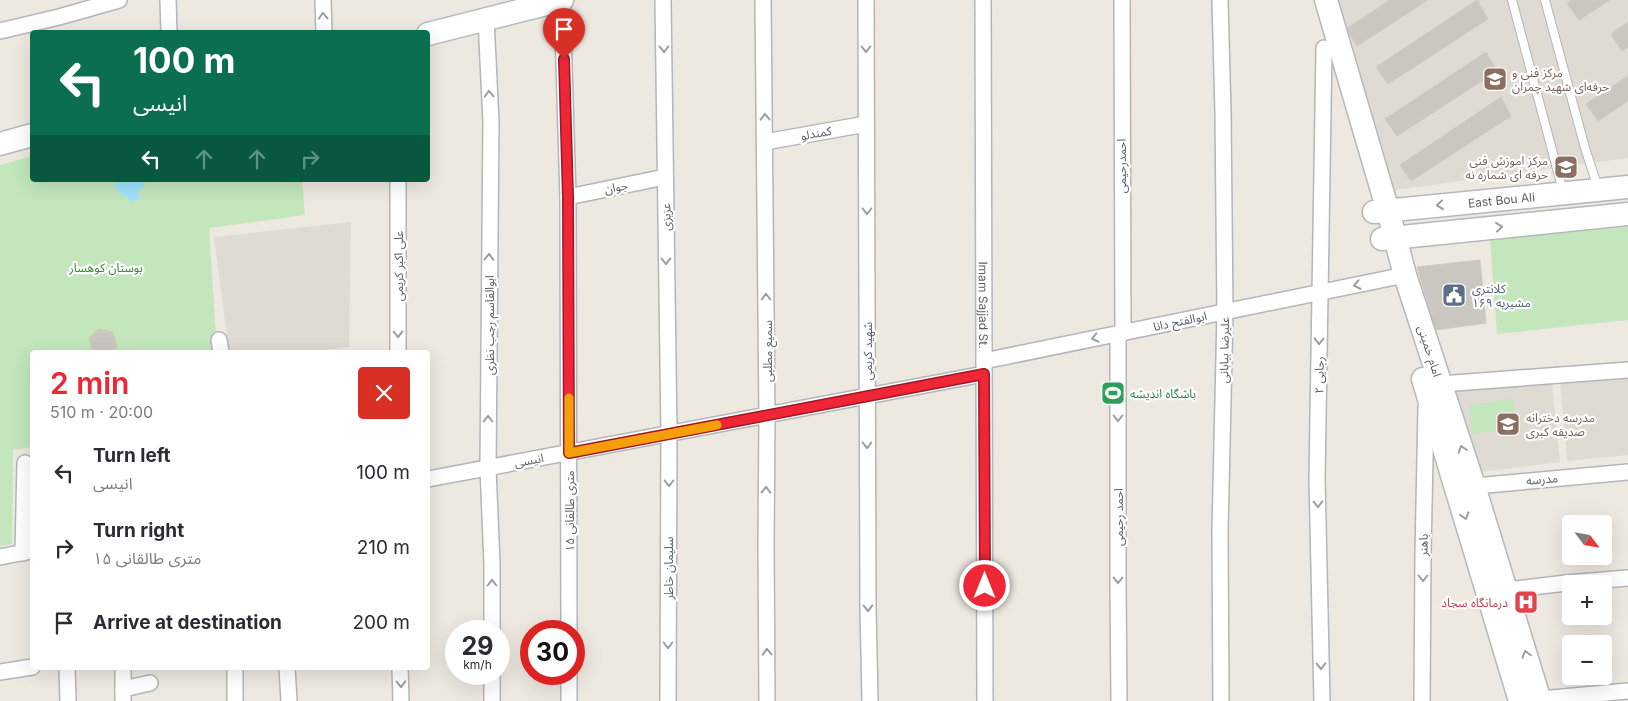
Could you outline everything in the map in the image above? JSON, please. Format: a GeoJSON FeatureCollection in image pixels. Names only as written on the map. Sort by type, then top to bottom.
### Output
{"type":"FeatureCollection","features":[{"type":"Feature","properties":{"kind":"main road"},"geometry":{"type":"LineString","coordinates":[[430,33],[562,0]]}},
{"type":"Feature","properties":{"kind":"main road","name":"امام خمینی"},"geometry":{"type":"LineString","coordinates":[[1310,0],[1324,48],[1381,211]]}},
{"type":"Feature","properties":{"kind":"main road","name":"امام خمینی"},"geometry":{"type":"LineString","coordinates":[[1326,0],[1388,238],[1497,591],[1528,701]]}},
{"type":"Feature","properties":{"kind":"main road"},"geometry":{"type":"LineString","coordinates":[[0,144],[30,136]]}},
{"type":"Feature","properties":{"kind":"main road","name":"East Bou Ali"},"geometry":{"type":"LineString","coordinates":[[1381,211],[1628,187]]}},
{"type":"Feature","properties":{"kind":"main road"},"geometry":{"type":"LineString","coordinates":[[1388,238],[1628,214]]}},
{"type":"Feature","properties":{"kind":"street"},"geometry":{"type":"LineString","coordinates":[[0,31],[119,0]]}},
{"type":"Feature","properties":{"kind":"street"},"geometry":{"type":"LineString","coordinates":[[168,0],[169,30]]}},
{"type":"Feature","properties":{"kind":"street"},"geometry":{"type":"LineString","coordinates":[[323,0],[324,30]]}},
{"type":"Feature","properties":{"kind":"street","name":"۱۵ متری طالقانی"},"geometry":{"type":"LineString","coordinates":[[562,0],[568,197],[570,620]]}},
{"type":"Feature","properties":{"kind":"street","name":"عزیزی"},"geometry":{"type":"LineString","coordinates":[[663,0],[669,434]]}},
{"type":"Feature","properties":{"kind":"street","name":"سمیع مطلبی"},"geometry":{"type":"LineString","coordinates":[[764,0],[767,701]]}},
{"type":"Feature","properties":{"kind":"street","name":"شهید کریمی"},"geometry":{"type":"LineString","coordinates":[[866,0],[870,701]]}},
{"type":"Feature","properties":{"kind":"street","name":"Imam Sajjad St."},"geometry":{"type":"LineString","coordinates":[[983,0],[985,701]]}},
{"type":"Feature","properties":{"kind":"street","name":"احمدرحیمی"},"geometry":{"type":"LineString","coordinates":[[1120,333],[1122,0]]}},
{"type":"Feature","properties":{"kind":"street","name":"علیرضا بیابانی"},"geometry":{"type":"LineString","coordinates":[[1220,0],[1225,312],[1220,530],[1221,701]]}},
{"type":"Feature","properties":{"kind":"street","name":"ابوالقاسم رجب نظری"},"geometry":{"type":"LineString","coordinates":[[486,19],[491,122],[488,468],[492,620]]}},
{"type":"Feature","properties":{"kind":"street","name":"رجایی ۲"},"geometry":{"type":"LineString","coordinates":[[1322,701],[1317,479],[1324,48]]}},
{"type":"Feature","properties":{"kind":"street","name":"کمندلو"},"geometry":{"type":"LineString","coordinates":[[765,142],[866,124]]}},
{"type":"Feature","properties":{"kind":"street","name":"جوان"},"geometry":{"type":"LineString","coordinates":[[568,197],[665,177]]}},
{"type":"Feature","properties":{"kind":"street","name":"علی اکبر کریمی"},"geometry":{"type":"LineString","coordinates":[[398,182],[398,350]]}},
{"type":"Feature","properties":{"kind":"street","name":"ابوالفتح دانا"},"geometry":{"type":"LineString","coordinates":[[984,368],[1120,333],[1399,276]]}},
{"type":"Feature","properties":{"kind":"street","name":"احمد رحیمی"},"geometry":{"type":"LineString","coordinates":[[1119,701],[1120,333]]}},
{"type":"Feature","properties":{"kind":"street","name":"انیسی"},"geometry":{"type":"LineString","coordinates":[[430,479],[867,397],[984,368]]}},
{"type":"Feature","properties":{"kind":"street"},"geometry":{"type":"LineString","coordinates":[[1434,387],[1628,370]]}},
{"type":"Feature","properties":{"kind":"street","name":"باهنر"},"geometry":{"type":"LineString","coordinates":[[1422,701],[1423,554],[1434,387]]}},
{"type":"Feature","properties":{"kind":"street","name":"سلیمان خاطر"},"geometry":{"type":"LineString","coordinates":[[668,701],[669,434]]}},
{"type":"Feature","properties":{"kind":"street"},"geometry":{"type":"LineString","coordinates":[[0,557],[28,552],[25,463]]}},
{"type":"Feature","properties":{"kind":"street","name":"مدرسه"},"geometry":{"type":"LineString","coordinates":[[1465,487],[1628,472]]}},
{"type":"Feature","properties":{"kind":"street"},"geometry":{"type":"LineString","coordinates":[[1497,591],[1628,578]]}},
{"type":"Feature","properties":{"kind":"street"},"geometry":{"type":"LineString","coordinates":[[0,672],[30,667]]}},
{"type":"Feature","properties":{"kind":"street"},"geometry":{"type":"LineString","coordinates":[[67,670],[68,701]]}},
{"type":"Feature","properties":{"kind":"street"},"geometry":{"type":"LineString","coordinates":[[123,670],[123,695],[150,683]]}},
{"type":"Feature","properties":{"kind":"street"},"geometry":{"type":"LineString","coordinates":[[235,670],[235,701]]}},
{"type":"Feature","properties":{"kind":"street"},"geometry":{"type":"LineString","coordinates":[[287,670],[289,701]]}},
{"type":"Feature","properties":{"kind":"street"},"geometry":{"type":"LineString","coordinates":[[400,670],[401,701]]}},
{"type":"Feature","properties":{"kind":"street"},"geometry":{"type":"LineString","coordinates":[[492,685],[492,701]]}},
{"type":"Feature","properties":{"kind":"street"},"geometry":{"type":"LineString","coordinates":[[569,701],[570,685]]}},
{"type":"Feature","properties":{"kind":"street"},"geometry":{"type":"LineString","coordinates":[[1528,701],[1628,691]]}},
{"type":"Feature","properties":{"kind":"lane"},"geometry":{"type":"LineString","coordinates":[[1512,0],[1564,193]]}},
{"type":"Feature","properties":{"kind":"lane"},"geometry":{"type":"LineString","coordinates":[[1545,0],[1598,190]]}},
{"type":"Feature","properties":{"kind":"shaded area","name":"مرکز فنی و حرفه‌ای شهید چمران"},"geometry":{"type":"Polygon","coordinates":[[[1339,0],[1628,0],[1628,158],[1395,190],[1339,0]]]}},
{"type":"Feature","properties":{"kind":"shaded area"},"geometry":{"type":"Polygon","coordinates":[[[351,222],[349,347],[324,350],[229,350],[214,237],[351,222]]]}},
{"type":"Feature","properties":{"kind":"shaded area"},"geometry":{"type":"Polygon","coordinates":[[[1628,375],[1628,455],[1567,461],[1560,381],[1628,375]]]}},
{"type":"Feature","properties":{"kind":"shaded area","name":"مدرسه دخترانه صدیقه کبری"},"geometry":{"type":"Polygon","coordinates":[[[1552,383],[1560,462],[1473,473],[1451,387],[1552,383]]]}},
{"type":"Feature","properties":{"kind":"green space","name":"بوستان کوهسار"},"geometry":{"type":"Polygon","coordinates":[[[30,157],[30,182],[302,182],[305,215],[209,228],[217,350],[30,350],[30,447],[13,450],[12,544],[0,546],[0,165],[30,157]]]}},
{"type":"Feature","properties":{"kind":"green space"},"geometry":{"type":"Polygon","coordinates":[[[1628,227],[1628,320],[1497,334],[1490,240],[1628,227]]]}},
{"type":"Feature","properties":{"kind":"green space"},"geometry":{"type":"Polygon","coordinates":[[[1513,399],[1517,428],[1472,434],[1469,405],[1513,399]]]}},
{"type":"Feature","properties":{"kind":"water"},"geometry":{"type":"Polygon","coordinates":[[[116,182],[144,182],[143,188],[138,191],[139,199],[130,202],[128,196],[124,197],[115,187],[116,182]]]}},
{"type":"Feature","properties":{"kind":"building"},"geometry":{"type":"Polygon","coordinates":[[[1390,0],[1428,0],[1357,46],[1346,29],[1390,0]]]}},
{"type":"Feature","properties":{"kind":"building"},"geometry":{"type":"Polygon","coordinates":[[[1477,0],[1488,19],[1388,84],[1376,67],[1477,0]]]}},
{"type":"Feature","properties":{"kind":"building"},"geometry":{"type":"Polygon","coordinates":[[[1572,0],[1610,0],[1579,20],[1567,3],[1572,0]]]}},
{"type":"Feature","properties":{"kind":"building"},"geometry":{"type":"Polygon","coordinates":[[[1628,22],[1628,47],[1622,51],[1611,34],[1628,22]]]}},
{"type":"Feature","properties":{"kind":"building"},"geometry":{"type":"Polygon","coordinates":[[[1486,52],[1497,71],[1397,136],[1385,119],[1486,52]]]}},
{"type":"Feature","properties":{"kind":"building"},"geometry":{"type":"Polygon","coordinates":[[[1628,76],[1628,101],[1598,121],[1586,104],[1628,76]]]}},
{"type":"Feature","properties":{"kind":"building"},"geometry":{"type":"Polygon","coordinates":[[[1501,97],[1511,116],[1411,181],[1400,165],[1501,97]]]}},
{"type":"Feature","properties":{"kind":"building","name":"کلانتری ۱۶۹ مشیریه"},"geometry":{"type":"Polygon","coordinates":[[[1480,260],[1486,323],[1436,330],[1417,267],[1480,260]]]}},
{"type":"Feature","properties":{"kind":"building"},"geometry":{"type":"Polygon","coordinates":[[[98,329],[113,332],[117,347],[114,350],[92,350],[89,338],[98,329]]]}},
{"type":"Feature","properties":{"kind":"slow traffic"},"geometry":{"type":"LineString","coordinates":[[569,398],[569,453],[717,425]]}},
{"type":"Feature","properties":{"kind":"place","name":"مرکز فنی و حرفه‌ای شهید چمران"},"geometry":{"type":"Point","coordinates":[1495,79]}},
{"type":"Feature","properties":{"kind":"place","name":"مرکز اموزش فنی حرفه ای شماره نه"},"geometry":{"type":"Point","coordinates":[1566,167]}},
{"type":"Feature","properties":{"kind":"place","name":"کلانتری ۱۶۹ مشیریه"},"geometry":{"type":"Point","coordinates":[1454,295]}},
{"type":"Feature","properties":{"kind":"place","name":"باشگاه اندیشه"},"geometry":{"type":"Point","coordinates":[1113,393]}},
{"type":"Feature","properties":{"kind":"place","name":"مدرسه دخترانه صدیقه کبری"},"geometry":{"type":"Point","coordinates":[1508,424]}},
{"type":"Feature","properties":{"kind":"place","name":"درمانگاه سجاد"},"geometry":{"type":"Point","coordinates":[1526,602]}},
{"type":"Feature","properties":{"kind":"route"},"geometry":{"type":"LineString","coordinates":[[564,59],[568,197],[569,453],[984,374],[985,586]]}}]}
